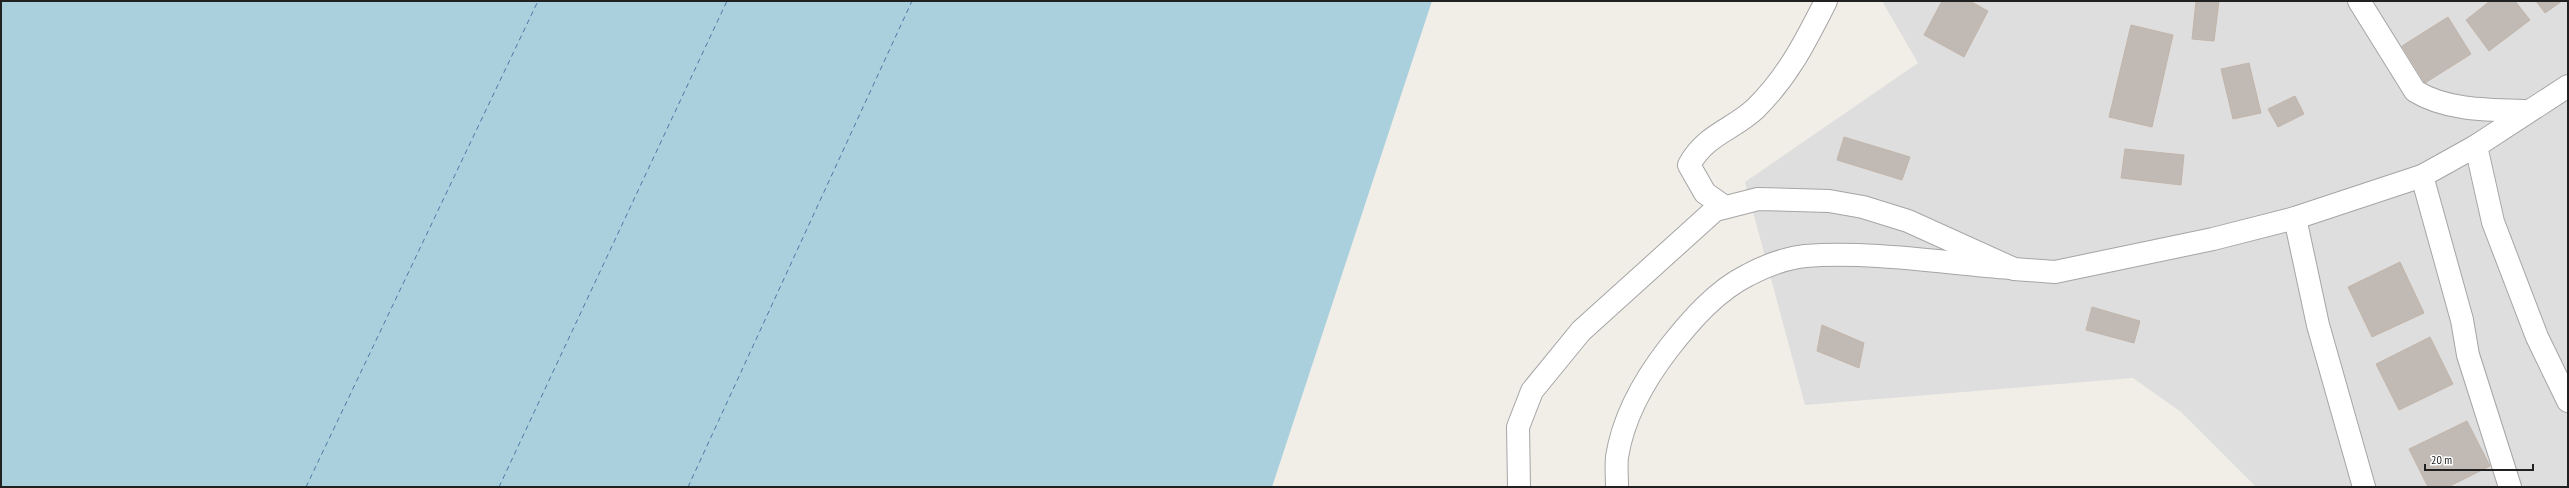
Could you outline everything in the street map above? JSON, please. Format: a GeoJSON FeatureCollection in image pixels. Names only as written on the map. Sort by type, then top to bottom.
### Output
{"type":"FeatureCollection","features":[{"type":"Feature","properties":{"kind":"street"},"geometry":{"type":"LineString","coordinates":[[1725,207],[1705,193],[1689,165],[1696,152],[1712,137],[1754,109],[1785,77],[1826,1]]}},
{"type":"Feature","properties":{"kind":"street"},"geometry":{"type":"LineString","coordinates":[[2359,1],[2415,91],[2425,97],[2451,105],[2528,111]]}},
{"type":"Feature","properties":{"kind":"street"},"geometry":{"type":"LineString","coordinates":[[1617,487],[1617,457],[1627,420],[1646,382],[1663,356],[1688,325],[1718,294],[1748,275],[1778,263],[1804,256],[1873,257],[2056,272],[2213,239],[2295,218],[2422,176],[2476,146],[2568,86]]}},
{"type":"Feature","properties":{"kind":"street"},"geometry":{"type":"LineString","coordinates":[[2476,146],[2493,222],[2537,337],[2568,401]]}},
{"type":"Feature","properties":{"kind":"street"},"geometry":{"type":"LineString","coordinates":[[2422,176],[2462,320],[2468,355],[2491,432],[2510,487]]}},
{"type":"Feature","properties":{"kind":"street"},"geometry":{"type":"LineString","coordinates":[[1519,487],[1518,427],[1532,391],[1581,331],[1694,227],[1715,210],[1758,199],[1796,199],[1863,207],[1908,221],[2014,269]]}},
{"type":"Feature","properties":{"kind":"street"},"geometry":{"type":"LineString","coordinates":[[2295,218],[2318,325],[2364,487]]}},
{"type":"Feature","properties":{"kind":"shaded area"},"geometry":{"type":"Polygon","coordinates":[[[1882,1],[2568,1],[2568,487],[2256,487],[2181,412],[2133,378],[1805,405],[1745,182],[1918,63],[1882,1]]]}},
{"type":"Feature","properties":{"kind":"water"},"geometry":{"type":"Polygon","coordinates":[[[1,1],[1432,1],[1272,487],[1,487],[1,1]]]}},
{"type":"Feature","properties":{"kind":"building"},"geometry":{"type":"Polygon","coordinates":[[[1942,1],[1970,1],[1988,11],[1964,57],[1924,35],[1942,1]]]}},
{"type":"Feature","properties":{"kind":"building"},"geometry":{"type":"Polygon","coordinates":[[[2196,1],[2219,1],[2214,41],[2192,39],[2196,1]]]}},
{"type":"Feature","properties":{"kind":"building"},"geometry":{"type":"Polygon","coordinates":[[[2490,1],[2515,1],[2530,20],[2489,51],[2466,20],[2490,1]]]}},
{"type":"Feature","properties":{"kind":"building"},"geometry":{"type":"Polygon","coordinates":[[[2536,1],[2562,1],[2545,13],[2536,1]]]}},
{"type":"Feature","properties":{"kind":"building"},"geometry":{"type":"Polygon","coordinates":[[[2448,17],[2471,54],[2425,83],[2402,46],[2448,17]]]}},
{"type":"Feature","properties":{"kind":"building"},"geometry":{"type":"Polygon","coordinates":[[[2131,25],[2173,35],[2152,127],[2109,117],[2131,25]]]}},
{"type":"Feature","properties":{"kind":"building"},"geometry":{"type":"Polygon","coordinates":[[[2249,63],[2261,113],[2233,119],[2221,69],[2249,63]]]}},
{"type":"Feature","properties":{"kind":"building"},"geometry":{"type":"Polygon","coordinates":[[[2295,96],[2304,114],[2278,127],[2268,109],[2295,96]]]}},
{"type":"Feature","properties":{"kind":"building"},"geometry":{"type":"Polygon","coordinates":[[[1844,137],[1910,157],[1902,180],[1837,160],[1844,137]]]}},
{"type":"Feature","properties":{"kind":"building"},"geometry":{"type":"Polygon","coordinates":[[[2125,149],[2184,155],[2181,185],[2121,178],[2125,149]]]}},
{"type":"Feature","properties":{"kind":"building"},"geometry":{"type":"Polygon","coordinates":[[[2400,262],[2424,313],[2372,337],[2348,287],[2400,262]]]}},
{"type":"Feature","properties":{"kind":"building"},"geometry":{"type":"Polygon","coordinates":[[[2092,307],[2140,321],[2134,343],[2086,330],[2092,307]]]}},
{"type":"Feature","properties":{"kind":"building"},"geometry":{"type":"Polygon","coordinates":[[[1822,325],[1864,343],[1859,368],[1817,351],[1822,325]]]}},
{"type":"Feature","properties":{"kind":"building"},"geometry":{"type":"Polygon","coordinates":[[[2430,337],[2453,384],[2399,410],[2376,364],[2430,337]]]}},
{"type":"Feature","properties":{"kind":"building"},"geometry":{"type":"Polygon","coordinates":[[[2467,421],[2490,466],[2448,487],[2428,487],[2409,449],[2467,421]]]}},
{"type":"Feature","properties":{"kind":"ferry route"},"geometry":{"type":"LineString","coordinates":[[306,487],[538,1]]}},
{"type":"Feature","properties":{"kind":"ferry route"},"geometry":{"type":"LineString","coordinates":[[499,487],[727,1]]}},
{"type":"Feature","properties":{"kind":"ferry route"},"geometry":{"type":"LineString","coordinates":[[688,487],[912,1]]}}]}
